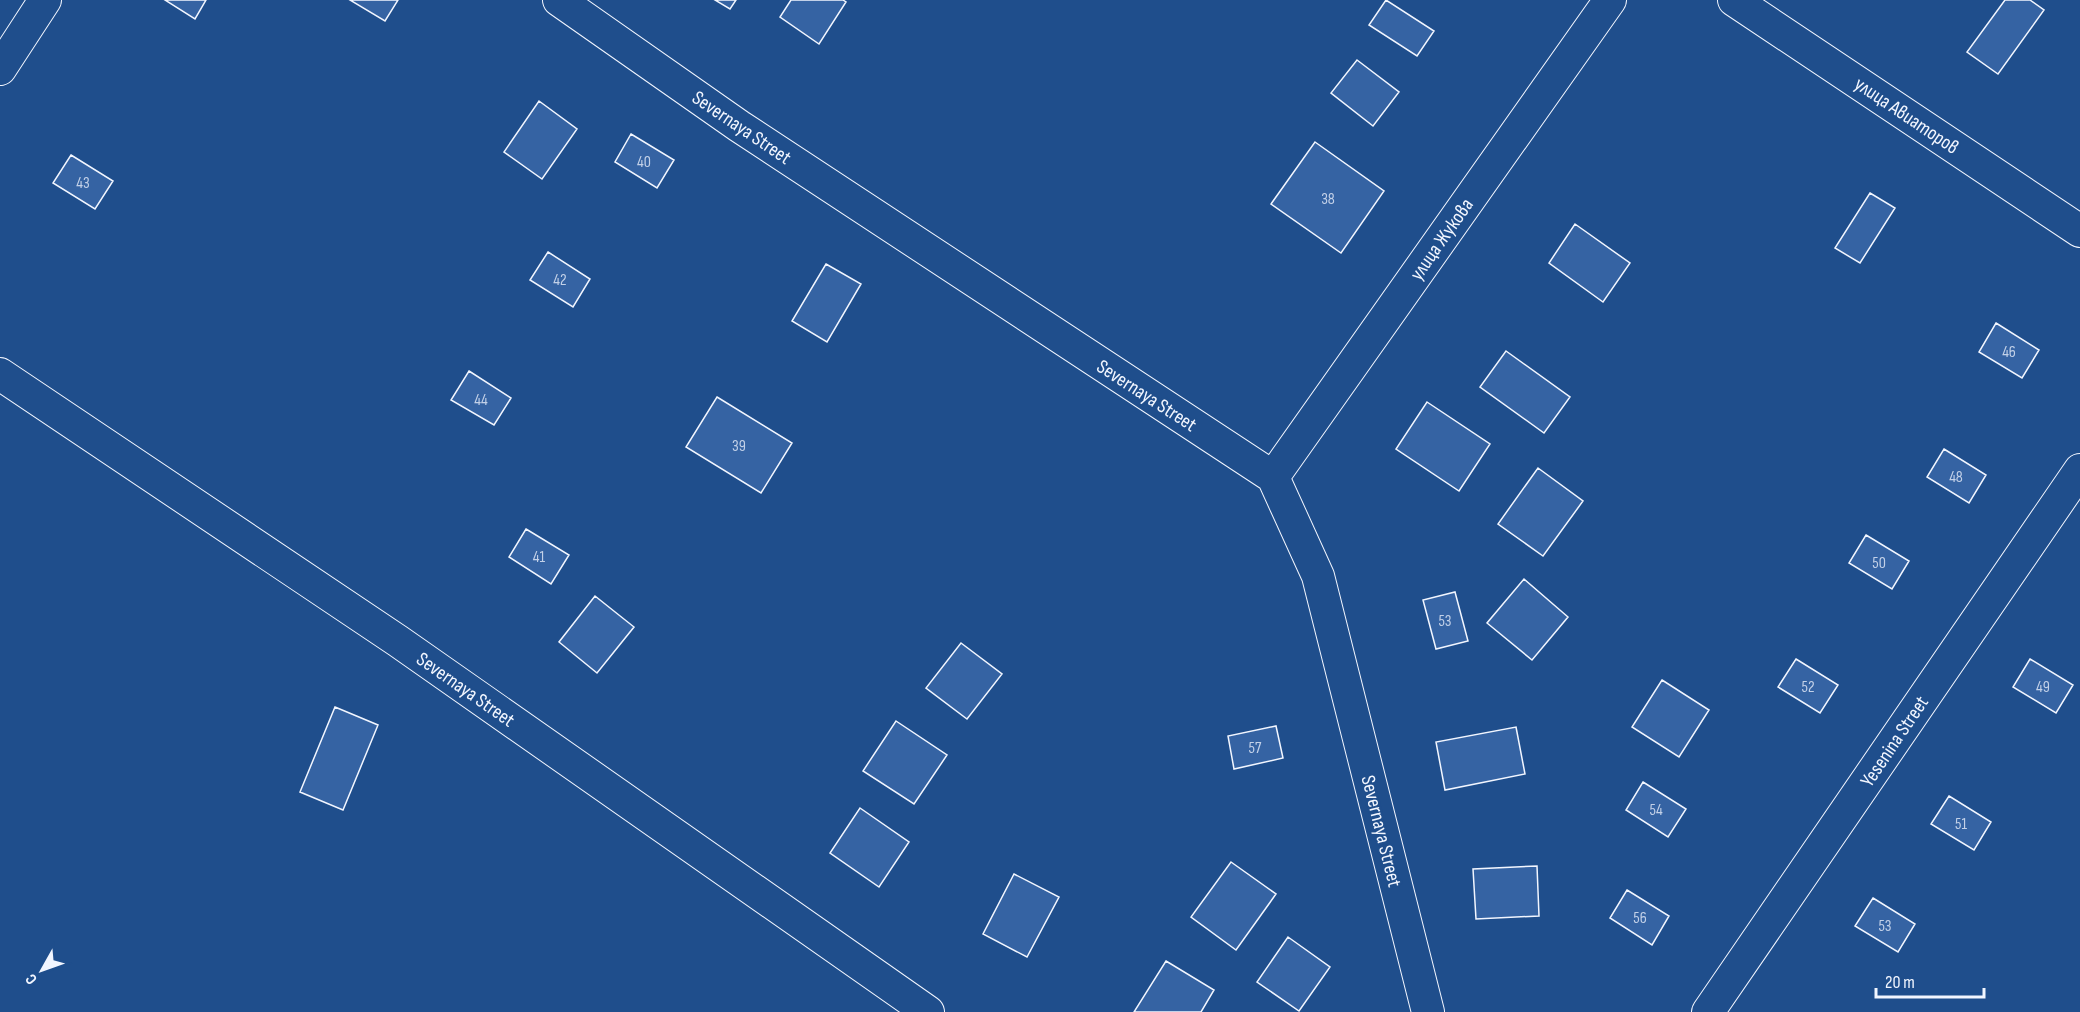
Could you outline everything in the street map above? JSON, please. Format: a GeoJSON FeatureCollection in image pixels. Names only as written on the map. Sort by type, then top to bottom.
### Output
{"type":"FeatureCollection","features":[{"type":"Feature","properties":{"kind":"street"},"geometry":{"type":"LineString","coordinates":[[0,69],[45,0]]}},
{"type":"Feature","properties":{"kind":"street","name":"Severnaya Street"},"geometry":{"type":"LineString","coordinates":[[559,0],[739,126],[1273,477],[1318,576],[1428,1012]]}},
{"type":"Feature","properties":{"kind":"street","name":"улица Жукова"},"geometry":{"type":"LineString","coordinates":[[1273,477],[1610,0]]}},
{"type":"Feature","properties":{"kind":"street","name":"улица Авиаторов"},"geometry":{"type":"LineString","coordinates":[[1734,0],[2080,231]]}},
{"type":"Feature","properties":{"kind":"street","name":"Severnaya Street"},"geometry":{"type":"LineString","coordinates":[[0,374],[398,641],[928,1012]]}},
{"type":"Feature","properties":{"kind":"street","name":"Yesenina Street"},"geometry":{"type":"LineString","coordinates":[[1708,1012],[2080,470]]}},
{"type":"Feature","properties":{"kind":"building"},"geometry":{"type":"Polygon","coordinates":[[[165,0],[206,0],[195,19],[165,0]]]}},
{"type":"Feature","properties":{"kind":"building"},"geometry":{"type":"Polygon","coordinates":[[[350,0],[398,0],[385,21],[350,0]]]}},
{"type":"Feature","properties":{"kind":"building"},"geometry":{"type":"Polygon","coordinates":[[[715,0],[736,0],[730,9],[715,0]]]}},
{"type":"Feature","properties":{"kind":"building"},"geometry":{"type":"Polygon","coordinates":[[[791,0],[843,0],[846,2],[819,44],[780,17],[791,0]]]}},
{"type":"Feature","properties":{"kind":"building"},"geometry":{"type":"Polygon","coordinates":[[[1386,0],[1434,31],[1417,56],[1369,25],[1386,0]]]}},
{"type":"Feature","properties":{"kind":"building"},"geometry":{"type":"Polygon","coordinates":[[[2005,0],[2030,0],[2044,10],[1998,74],[1967,52],[2005,0]]]}},
{"type":"Feature","properties":{"kind":"building"},"geometry":{"type":"Polygon","coordinates":[[[1357,60],[1399,92],[1373,126],[1331,93],[1357,60]]]}},
{"type":"Feature","properties":{"kind":"building"},"geometry":{"type":"Polygon","coordinates":[[[539,101],[577,129],[542,179],[504,152],[539,101]]]}},
{"type":"Feature","properties":{"kind":"building"},"geometry":{"type":"Polygon","coordinates":[[[631,134],[674,160],[657,188],[615,162],[631,134]]]}},
{"type":"Feature","properties":{"kind":"building"},"geometry":{"type":"Polygon","coordinates":[[[1315,142],[1384,191],[1341,253],[1271,204],[1315,142]]]}},
{"type":"Feature","properties":{"kind":"building"},"geometry":{"type":"Polygon","coordinates":[[[71,155],[113,181],[95,209],[53,183],[71,155]]]}},
{"type":"Feature","properties":{"kind":"building"},"geometry":{"type":"Polygon","coordinates":[[[1870,193],[1895,208],[1860,263],[1835,248],[1870,193]]]}},
{"type":"Feature","properties":{"kind":"building"},"geometry":{"type":"Polygon","coordinates":[[[1575,224],[1630,263],[1603,302],[1549,263],[1575,224]]]}},
{"type":"Feature","properties":{"kind":"building"},"geometry":{"type":"Polygon","coordinates":[[[548,252],[590,279],[573,307],[530,280],[548,252]]]}},
{"type":"Feature","properties":{"kind":"building"},"geometry":{"type":"Polygon","coordinates":[[[826,264],[861,284],[827,342],[792,321],[826,264]]]}},
{"type":"Feature","properties":{"kind":"building"},"geometry":{"type":"Polygon","coordinates":[[[1996,323],[2039,350],[2022,378],[1979,352],[1996,323]]]}},
{"type":"Feature","properties":{"kind":"building"},"geometry":{"type":"Polygon","coordinates":[[[1506,351],[1570,397],[1544,433],[1480,387],[1506,351]]]}},
{"type":"Feature","properties":{"kind":"building"},"geometry":{"type":"Polygon","coordinates":[[[469,371],[511,398],[494,425],[451,400],[469,371]]]}},
{"type":"Feature","properties":{"kind":"building"},"geometry":{"type":"Polygon","coordinates":[[[717,397],[792,443],[761,493],[686,447],[717,397]]]}},
{"type":"Feature","properties":{"kind":"building"},"geometry":{"type":"Polygon","coordinates":[[[1427,402],[1490,444],[1459,491],[1396,449],[1427,402]]]}},
{"type":"Feature","properties":{"kind":"building"},"geometry":{"type":"Polygon","coordinates":[[[1944,449],[1986,475],[1969,503],[1927,477],[1944,449]]]}},
{"type":"Feature","properties":{"kind":"building"},"geometry":{"type":"Polygon","coordinates":[[[1538,468],[1583,501],[1543,556],[1498,524],[1538,468]]]}},
{"type":"Feature","properties":{"kind":"building"},"geometry":{"type":"Polygon","coordinates":[[[526,529],[569,555],[551,584],[509,557],[526,529]]]}},
{"type":"Feature","properties":{"kind":"building"},"geometry":{"type":"Polygon","coordinates":[[[1866,535],[1909,561],[1892,589],[1849,563],[1866,535]]]}},
{"type":"Feature","properties":{"kind":"building"},"geometry":{"type":"Polygon","coordinates":[[[1524,579],[1568,617],[1532,660],[1487,623],[1524,579]]]}},
{"type":"Feature","properties":{"kind":"building"},"geometry":{"type":"Polygon","coordinates":[[[1455,592],[1468,641],[1436,649],[1423,600],[1455,592]]]}},
{"type":"Feature","properties":{"kind":"building"},"geometry":{"type":"Polygon","coordinates":[[[595,596],[634,627],[597,673],[559,642],[595,596]]]}},
{"type":"Feature","properties":{"kind":"building"},"geometry":{"type":"Polygon","coordinates":[[[961,643],[1002,674],[967,719],[926,688],[961,643]]]}},
{"type":"Feature","properties":{"kind":"building"},"geometry":{"type":"Polygon","coordinates":[[[1796,659],[1838,685],[1820,713],[1778,687],[1796,659]]]}},
{"type":"Feature","properties":{"kind":"building"},"geometry":{"type":"Polygon","coordinates":[[[2030,659],[2073,685],[2056,713],[2013,687],[2030,659]]]}},
{"type":"Feature","properties":{"kind":"building"},"geometry":{"type":"Polygon","coordinates":[[[1662,680],[1709,710],[1679,757],[1632,727],[1662,680]]]}},
{"type":"Feature","properties":{"kind":"building"},"geometry":{"type":"Polygon","coordinates":[[[335,707],[378,725],[343,810],[300,792],[335,707]]]}},
{"type":"Feature","properties":{"kind":"building"},"geometry":{"type":"Polygon","coordinates":[[[896,721],[947,755],[914,804],[863,771],[896,721]]]}},
{"type":"Feature","properties":{"kind":"building"},"geometry":{"type":"Polygon","coordinates":[[[1276,726],[1283,758],[1234,769],[1228,736],[1276,726]]]}},
{"type":"Feature","properties":{"kind":"building"},"geometry":{"type":"Polygon","coordinates":[[[1516,727],[1525,774],[1445,790],[1436,742],[1516,727]]]}},
{"type":"Feature","properties":{"kind":"building"},"geometry":{"type":"Polygon","coordinates":[[[1643,782],[1686,809],[1668,837],[1626,810],[1643,782]]]}},
{"type":"Feature","properties":{"kind":"building"},"geometry":{"type":"Polygon","coordinates":[[[1949,796],[1991,822],[1974,850],[1931,824],[1949,796]]]}},
{"type":"Feature","properties":{"kind":"building"},"geometry":{"type":"Polygon","coordinates":[[[860,808],[909,842],[879,887],[830,853],[860,808]]]}},
{"type":"Feature","properties":{"kind":"building"},"geometry":{"type":"Polygon","coordinates":[[[1231,862],[1276,894],[1236,950],[1191,917],[1231,862]]]}},
{"type":"Feature","properties":{"kind":"building"},"geometry":{"type":"Polygon","coordinates":[[[1537,866],[1539,916],[1476,919],[1473,869],[1537,866]]]}},
{"type":"Feature","properties":{"kind":"building"},"geometry":{"type":"Polygon","coordinates":[[[1014,874],[1059,897],[1027,957],[983,934],[1014,874]]]}},
{"type":"Feature","properties":{"kind":"building"},"geometry":{"type":"Polygon","coordinates":[[[1627,890],[1669,916],[1652,945],[1610,918],[1627,890]]]}},
{"type":"Feature","properties":{"kind":"building"},"geometry":{"type":"Polygon","coordinates":[[[1873,898],[1915,924],[1898,952],[1855,926],[1873,898]]]}},
{"type":"Feature","properties":{"kind":"building"},"geometry":{"type":"Polygon","coordinates":[[[1288,937],[1330,967],[1299,1011],[1257,982],[1288,937]]]}},
{"type":"Feature","properties":{"kind":"building"},"geometry":{"type":"Polygon","coordinates":[[[1166,961],[1214,990],[1201,1012],[1134,1012],[1166,961]]]}}]}
